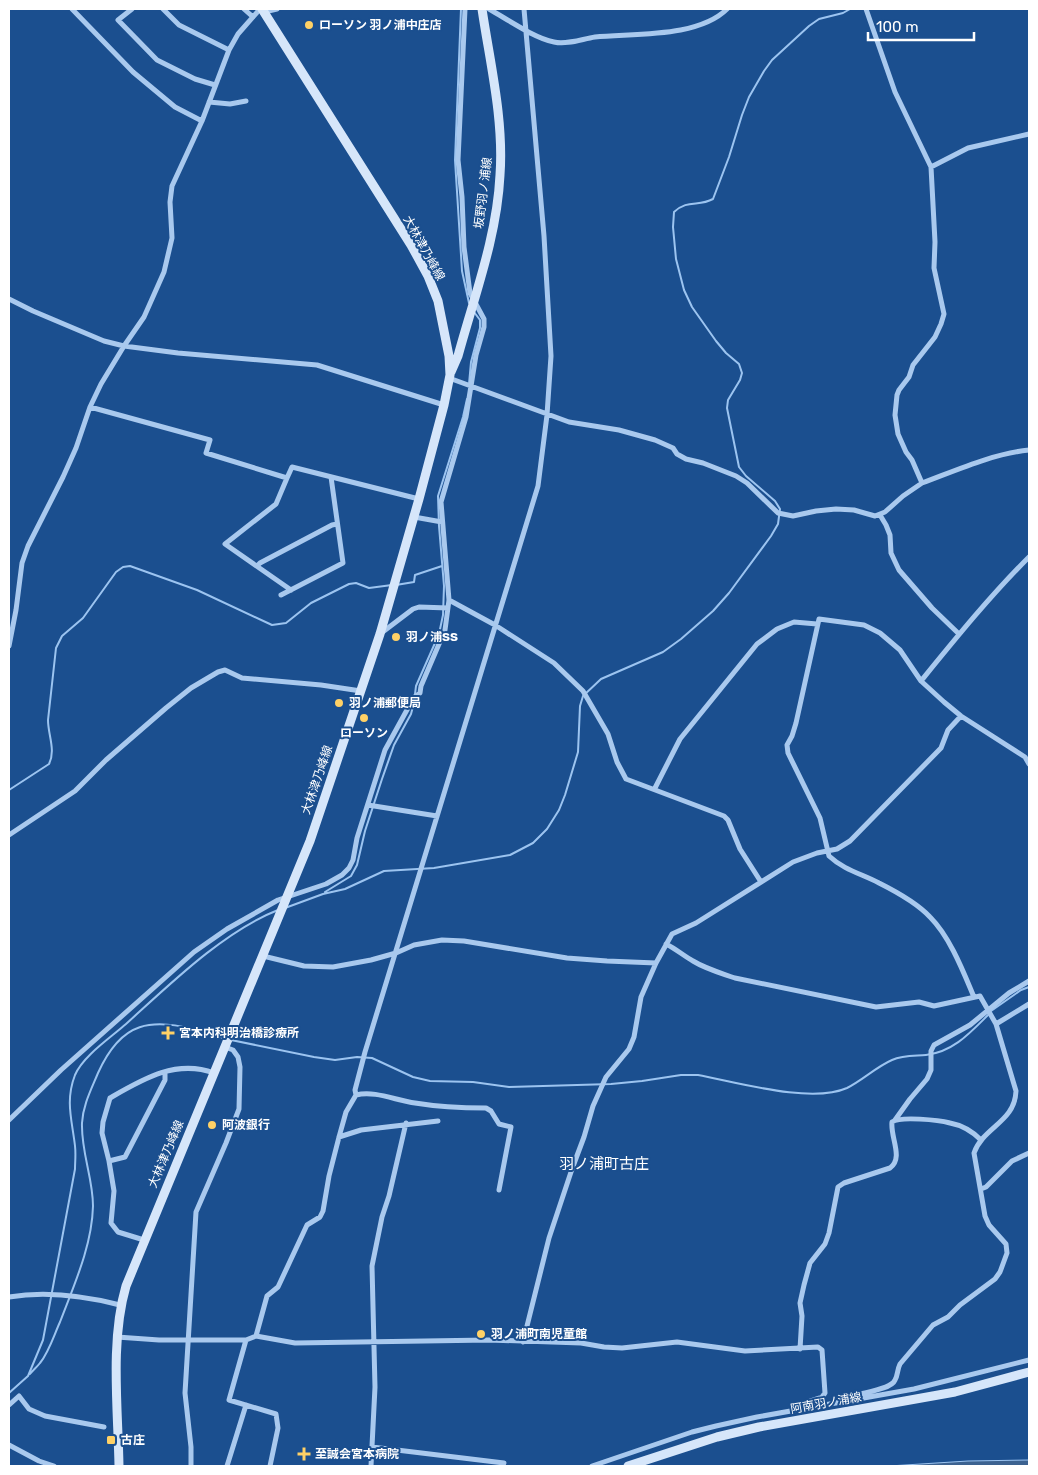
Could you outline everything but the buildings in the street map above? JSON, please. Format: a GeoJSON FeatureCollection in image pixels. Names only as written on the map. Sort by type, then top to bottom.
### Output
{"type":"FeatureCollection","features":[{"type":"Feature","properties":{"kind":"main road","name":"坂野羽ノ浦線"},"geometry":{"type":"LineString","coordinates":[[450,376],[458,356],[496,219],[500,175],[500,125],[482,9]]}},
{"type":"Feature","properties":{"kind":"main road","name":"大林津乃峰線"},"geometry":{"type":"LineString","coordinates":[[119,1466],[116,1337],[120,1305],[144,1240],[310,841],[380,634],[419,499],[450,376],[444,328],[438,301],[428,276],[412,245],[262,10]]}},
{"type":"Feature","properties":{"kind":"main road","name":"阿南羽ノ浦線"},"geometry":{"type":"LineString","coordinates":[[628,1466],[759,1427],[956,1392],[1029,1372]]}},
{"type":"Feature","properties":{"kind":"street"},"geometry":{"type":"LineString","coordinates":[[72,9],[133,72],[176,107],[202,121]]}},
{"type":"Feature","properties":{"kind":"street"},"geometry":{"type":"LineString","coordinates":[[132,9],[118,20],[157,60],[195,79],[215,86]]}},
{"type":"Feature","properties":{"kind":"street"},"geometry":{"type":"LineString","coordinates":[[163,9],[179,25],[230,50]]}},
{"type":"Feature","properties":{"kind":"street"},"geometry":{"type":"LineString","coordinates":[[244,9],[252,17]]}},
{"type":"Feature","properties":{"kind":"street"},"geometry":{"type":"LineString","coordinates":[[9,646],[22,563],[28,546],[63,477],[101,384],[144,317],[164,272],[172,238],[170,202],[172,186],[202,121],[238,34],[252,17],[262,10],[277,9]]}},
{"type":"Feature","properties":{"kind":"street"},"geometry":{"type":"LineString","coordinates":[[9,1120],[60,1070],[194,952],[227,929],[278,900],[285,901],[326,884],[342,875],[349,868],[353,860],[357,838],[372,806],[385,750],[408,708],[409,702],[420,693],[421,686],[442,639],[448,608],[449,600],[441,502],[466,417],[469,384],[484,327],[484,319],[470,294],[464,247],[458,160],[465,9]]}},
{"type":"Feature","properties":{"kind":"street"},"geometry":{"type":"LineString","coordinates":[[490,9],[524,29],[553,42],[563,43],[596,37],[638,36],[697,26],[712,20],[727,9]]}},
{"type":"Feature","properties":{"kind":"street"},"geometry":{"type":"LineString","coordinates":[[256,1336],[267,1296],[278,1287],[307,1224],[320,1217],[323,1212],[329,1176],[346,1112],[356,1095],[365,1052],[538,486],[547,415],[551,356],[544,236],[524,29],[524,9]]}},
{"type":"Feature","properties":{"kind":"street"},"geometry":{"type":"LineString","coordinates":[[866,9],[895,92],[931,167],[935,242],[934,268],[944,314],[934,337],[913,365],[909,377],[899,390],[894,415],[898,434],[922,483]]}},
{"type":"Feature","properties":{"kind":"street"},"geometry":{"type":"LineString","coordinates":[[209,102],[230,104],[246,101]]}},
{"type":"Feature","properties":{"kind":"street"},"geometry":{"type":"LineString","coordinates":[[931,167],[968,148],[1029,134]]}},
{"type":"Feature","properties":{"kind":"street"},"geometry":{"type":"LineString","coordinates":[[9,299],[33,312],[104,341],[124,346],[178,353],[317,365],[444,405]]}},
{"type":"Feature","properties":{"kind":"street"},"geometry":{"type":"LineString","coordinates":[[450,376],[569,422],[619,430],[655,440],[673,448],[677,454],[686,459],[703,463],[736,476],[747,483],[778,513],[793,516],[836,508],[854,510],[875,516],[880,515],[922,483],[987,458],[1010,452],[1029,450]]}},
{"type":"Feature","properties":{"kind":"street"},"geometry":{"type":"LineString","coordinates":[[90,407],[210,440],[206,453],[287,478]]}},
{"type":"Feature","properties":{"kind":"street"},"geometry":{"type":"LineString","coordinates":[[291,590],[225,544],[276,504],[292,467],[419,499]]}},
{"type":"Feature","properties":{"kind":"street"},"geometry":{"type":"LineString","coordinates":[[282,595],[343,563],[331,477]]}},
{"type":"Feature","properties":{"kind":"street"},"geometry":{"type":"LineString","coordinates":[[880,515],[890,535],[891,553],[899,570],[932,608],[959,634]]}},
{"type":"Feature","properties":{"kind":"street"},"geometry":{"type":"LineString","coordinates":[[414,517],[442,522]]}},
{"type":"Feature","properties":{"kind":"street"},"geometry":{"type":"LineString","coordinates":[[257,566],[337,524]]}},
{"type":"Feature","properties":{"kind":"street"},"geometry":{"type":"LineString","coordinates":[[921,680],[1008,578],[1029,557]]}},
{"type":"Feature","properties":{"kind":"street"},"geometry":{"type":"LineString","coordinates":[[449,600],[496,624],[554,663],[583,691],[608,734],[617,762],[626,778],[724,816],[728,820],[740,849],[761,882]]}},
{"type":"Feature","properties":{"kind":"street"},"geometry":{"type":"LineString","coordinates":[[380,634],[413,609],[419,607],[448,608]]}},
{"type":"Feature","properties":{"kind":"street"},"geometry":{"type":"LineString","coordinates":[[974,997],[960,962],[931,917],[913,903],[879,882],[846,868],[829,856],[820,818],[788,753],[787,745],[796,723],[819,619],[864,625],[880,633],[900,650],[921,680],[961,716],[1025,757],[1029,764]]}},
{"type":"Feature","properties":{"kind":"street"},"geometry":{"type":"LineString","coordinates":[[655,788],[680,739],[757,644],[777,629],[794,622],[817,624]]}},
{"type":"Feature","properties":{"kind":"street"},"geometry":{"type":"LineString","coordinates":[[9,835],[75,791],[106,760],[172,703],[191,688],[218,672],[225,670],[242,678],[361,691]]}},
{"type":"Feature","properties":{"kind":"street"},"geometry":{"type":"LineString","coordinates":[[523,1342],[549,1238],[593,1106],[604,1081],[619,1060],[629,1050],[634,1037],[641,997],[656,963],[672,934],[696,923],[793,862],[817,853],[837,849],[850,841],[941,748],[948,730],[961,716]]}},
{"type":"Feature","properties":{"kind":"street"},"geometry":{"type":"LineString","coordinates":[[372,806],[437,816]]}},
{"type":"Feature","properties":{"kind":"street"},"geometry":{"type":"LineString","coordinates":[[263,956],[304,966],[323,968],[343,966],[396,953],[414,945],[442,940],[464,941],[575,958],[656,963]]}},
{"type":"Feature","properties":{"kind":"street"},"geometry":{"type":"LineString","coordinates":[[666,944],[713,971],[735,978],[876,1007],[919,1002],[934,1006],[980,996],[996,1024],[1016,1090],[1016,1096],[1008,1115],[981,1140],[974,1153],[985,1216],[989,1225],[1006,1244],[1007,1253],[1000,1272],[995,1279],[960,1305],[948,1317],[934,1325],[900,1364],[895,1380],[891,1385],[861,1394],[860,1400]]}},
{"type":"Feature","properties":{"kind":"street"},"geometry":{"type":"LineString","coordinates":[[800,1349],[802,1316],[800,1303],[810,1263],[825,1244],[829,1232],[838,1187],[844,1183],[894,1165],[897,1158],[892,1122],[927,1080],[931,1070],[931,1052],[934,1045],[970,1025],[1009,992],[1029,981]]}},
{"type":"Feature","properties":{"kind":"street"},"geometry":{"type":"LineString","coordinates":[[996,1024],[1029,1004]]}},
{"type":"Feature","properties":{"kind":"street"},"geometry":{"type":"LineString","coordinates":[[191,1466],[186,1393],[196,1212],[226,1143],[238,1108],[240,1067],[238,1057],[227,1042]]}},
{"type":"Feature","properties":{"kind":"street"},"geometry":{"type":"LineString","coordinates":[[144,1240],[118,1232],[111,1223],[114,1191],[102,1133],[110,1098],[149,1076],[164,1072],[190,1067],[214,1072]]}},
{"type":"Feature","properties":{"kind":"street"},"geometry":{"type":"LineString","coordinates":[[109,1161],[126,1157],[164,1080],[164,1072]]}},
{"type":"Feature","properties":{"kind":"street"},"geometry":{"type":"LineString","coordinates":[[356,1095],[372,1094],[413,1103],[444,1107],[486,1108],[491,1111],[499,1124],[511,1127],[499,1190]]}},
{"type":"Feature","properties":{"kind":"street"},"geometry":{"type":"LineString","coordinates":[[895,1120],[950,1123],[964,1128],[981,1140]]}},
{"type":"Feature","properties":{"kind":"street"},"geometry":{"type":"LineString","coordinates":[[339,1137],[361,1130],[406,1123],[438,1121]]}},
{"type":"Feature","properties":{"kind":"street"},"geometry":{"type":"LineString","coordinates":[[371,1466],[375,1387],[372,1266],[382,1217],[389,1196],[406,1123]]}},
{"type":"Feature","properties":{"kind":"street"},"geometry":{"type":"LineString","coordinates":[[981,1189],[986,1187],[1012,1161],[1029,1153]]}},
{"type":"Feature","properties":{"kind":"street"},"geometry":{"type":"LineString","coordinates":[[9,1297],[27,1294],[47,1294],[100,1300],[120,1305]]}},
{"type":"Feature","properties":{"kind":"street"},"geometry":{"type":"LineString","coordinates":[[116,1337],[246,1340],[256,1336],[295,1343],[446,1340],[581,1343],[622,1348],[677,1342],[745,1351],[818,1347],[822,1350],[825,1393],[822,1397],[807,1402],[806,1408]]}},
{"type":"Feature","properties":{"kind":"street"},"geometry":{"type":"LineString","coordinates":[[246,1340],[230,1400],[276,1414],[278,1428],[270,1466]]}},
{"type":"Feature","properties":{"kind":"street"},"geometry":{"type":"LineString","coordinates":[[592,1466],[692,1432],[757,1417],[860,1400],[968,1377],[1029,1360]]}},
{"type":"Feature","properties":{"kind":"street"},"geometry":{"type":"LineString","coordinates":[[9,1405],[19,1396],[29,1409],[45,1416],[104,1427]]}},
{"type":"Feature","properties":{"kind":"street"},"geometry":{"type":"LineString","coordinates":[[227,1466],[246,1405]]}},
{"type":"Feature","properties":{"kind":"street"},"geometry":{"type":"LineString","coordinates":[[9,1445],[39,1461],[54,1466]]}},
{"type":"Feature","properties":{"kind":"street"},"geometry":{"type":"LineString","coordinates":[[372,1447],[504,1463]]}},
{"type":"Feature","properties":{"kind":"water"},"geometry":{"type":"Polygon","coordinates":[[[1029,1460],[1029,1466],[889,1466],[968,1461],[1029,1460]]]}},
{"type":"Feature","properties":{"kind":"waterway"},"geometry":{"type":"LineString","coordinates":[[461,9],[455,160],[462,271],[469,303]]}},
{"type":"Feature","properties":{"kind":"waterway"},"geometry":{"type":"LineString","coordinates":[[285,908],[323,894],[345,889],[384,871],[434,868],[510,855],[533,843],[547,829],[559,810],[565,795],[578,752],[580,706],[583,696],[601,679],[663,652],[681,639],[713,611],[729,593],[771,536],[778,524],[780,509],[775,501],[746,476],[739,467],[727,408],[728,400],[742,373],[739,364],[716,341],[692,307],[684,290],[676,259],[673,227],[674,212],[689,204],[703,203],[713,199],[749,97],[772,60],[819,19],[843,13],[850,9]]}},
{"type":"Feature","properties":{"kind":"waterway"},"geometry":{"type":"LineString","coordinates":[[469,384],[471,362],[480,328],[480,320],[474,312]]}},
{"type":"Feature","properties":{"kind":"waterway"},"geometry":{"type":"LineString","coordinates":[[415,694],[416,686],[439,634],[443,615],[444,586],[438,496],[467,399]]}},
{"type":"Feature","properties":{"kind":"waterway"},"geometry":{"type":"LineString","coordinates":[[9,790],[49,764],[52,748],[48,720],[56,648],[62,636],[83,618],[116,572],[123,567],[130,566],[197,590],[272,625],[286,623],[311,603],[349,584],[356,583],[369,588],[392,585]]}},
{"type":"Feature","properties":{"kind":"waterway"},"geometry":{"type":"LineString","coordinates":[[396,585],[414,582],[415,575],[442,566]]}},
{"type":"Feature","properties":{"kind":"waterway"},"geometry":{"type":"LineString","coordinates":[[325,892],[351,876],[357,865],[365,831],[382,779],[394,745],[411,714],[415,699]]}},
{"type":"Feature","properties":{"kind":"waterway"},"geometry":{"type":"LineString","coordinates":[[9,1393],[28,1376],[43,1340],[75,1169],[70,1102],[70,1093],[75,1075],[84,1061],[198,960],[238,931],[278,910]]}},
{"type":"Feature","properties":{"kind":"waterway"},"geometry":{"type":"LineString","coordinates":[[991,1011],[1021,990],[1029,987]]}},
{"type":"Feature","properties":{"kind":"waterway"},"geometry":{"type":"LineString","coordinates":[[231,1040],[335,1060],[357,1057],[372,1058],[413,1077],[430,1081],[473,1082],[509,1087],[611,1084],[681,1075],[698,1075],[773,1090],[814,1094],[847,1088],[880,1066],[896,1058],[926,1055],[945,1050],[960,1041],[988,1015]]}},
{"type":"Feature","properties":{"kind":"waterway"},"geometry":{"type":"LineString","coordinates":[[30,1374],[43,1359],[51,1343],[86,1251],[93,1206],[83,1144],[82,1123],[88,1098],[107,1055],[117,1042],[128,1033],[140,1027],[153,1025],[184,1027],[224,1038]]}},
{"type":"Feature","properties":{"kind":"place","name":"ローソン 羽ノ浦中庄店"},"geometry":{"type":"Point","coordinates":[309,25]}},
{"type":"Feature","properties":{"kind":"place","name":"羽ノ浦SS"},"geometry":{"type":"Point","coordinates":[396,637]}},
{"type":"Feature","properties":{"kind":"place","name":"羽ノ浦郵便局"},"geometry":{"type":"Point","coordinates":[339,703]}},
{"type":"Feature","properties":{"kind":"place","name":"ローソン"},"geometry":{"type":"Point","coordinates":[364,718]}},
{"type":"Feature","properties":{"kind":"place","name":"宮本内科明治橋診療所"},"geometry":{"type":"Point","coordinates":[168,1033]}},
{"type":"Feature","properties":{"kind":"place","name":"阿波銀行"},"geometry":{"type":"Point","coordinates":[212,1125]}},
{"type":"Feature","properties":{"kind":"place","name":"羽ノ浦町南児童館"},"geometry":{"type":"Point","coordinates":[481,1334]}},
{"type":"Feature","properties":{"kind":"place","name":"古庄"},"geometry":{"type":"Point","coordinates":[111,1440]}},
{"type":"Feature","properties":{"kind":"place","name":"至誠会宮本病院"},"geometry":{"type":"Point","coordinates":[304,1454]}},
{"type":"Feature","properties":{"kind":"district","name":"羽ノ浦町古庄"},"geometry":{"type":"Point","coordinates":[604,1164]}}]}
